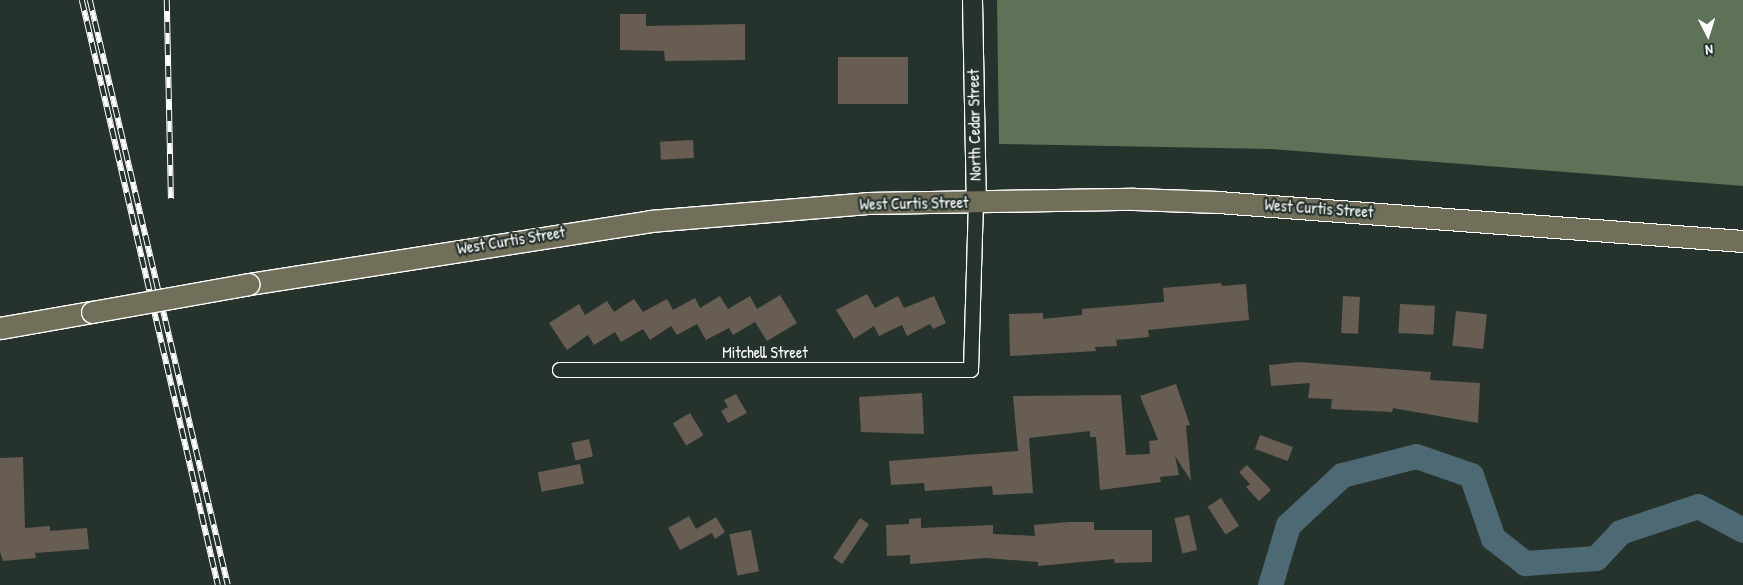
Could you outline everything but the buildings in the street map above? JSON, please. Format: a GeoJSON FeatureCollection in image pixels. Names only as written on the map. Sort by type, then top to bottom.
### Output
{"type":"FeatureCollection","features":[{"type":"Feature","properties":{"kind":"main road","name":"West Curtis Street"},"geometry":{"type":"LineString","coordinates":[[0,328],[249,284],[650,221],[867,203],[1134,199],[1322,207],[1743,241]]}},
{"type":"Feature","properties":{"kind":"street","name":"North Cedar Street"},"geometry":{"type":"LineString","coordinates":[[971,370],[976,202],[972,0]]}},
{"type":"Feature","properties":{"kind":"street","name":"Mitchell Street"},"geometry":{"type":"LineString","coordinates":[[560,370],[971,370]]}},
{"type":"Feature","properties":{"kind":"green space"},"geometry":{"type":"Polygon","coordinates":[[[997,0],[1743,0],[1743,186],[1271,149],[999,144],[997,0]]]}},
{"type":"Feature","properties":{"kind":"waterway"},"geometry":{"type":"LineString","coordinates":[[1270,585],[1288,525],[1342,475],[1416,456],[1471,475],[1493,538],[1525,563],[1596,558],[1620,532],[1698,506],[1743,530]]}},
{"type":"Feature","properties":{"kind":"railway"},"geometry":{"type":"LineString","coordinates":[[82,0],[218,585]]}},
{"type":"Feature","properties":{"kind":"railway"},"geometry":{"type":"LineString","coordinates":[[90,0],[228,585]]}},
{"type":"Feature","properties":{"kind":"railway"},"geometry":{"type":"LineString","coordinates":[[167,0],[171,199]]}}]}
